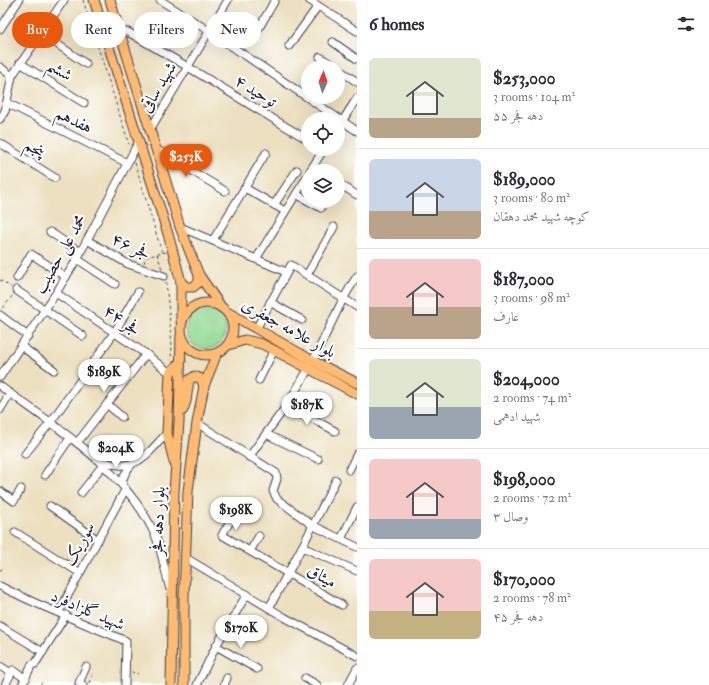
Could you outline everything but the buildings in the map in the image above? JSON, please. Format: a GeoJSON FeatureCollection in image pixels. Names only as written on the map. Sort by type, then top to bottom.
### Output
{"type":"FeatureCollection","features":[{"type":"Feature","properties":{"kind":"main road"},"geometry":{"type":"LineString","coordinates":[[94,0],[139,141],[181,282],[181,335],[187,347],[198,354],[211,355],[217,353],[228,345],[231,339],[233,325],[199,275],[180,227],[126,48]]}},
{"type":"Feature","properties":{"kind":"main road"},"geometry":{"type":"LineString","coordinates":[[110,0],[114,12]]}},
{"type":"Feature","properties":{"kind":"main road"},"geometry":{"type":"LineString","coordinates":[[181,282],[186,287],[193,287],[199,282],[199,275]]}},
{"type":"Feature","properties":{"kind":"main road"},"geometry":{"type":"LineString","coordinates":[[181,322],[189,310],[201,304],[208,303],[224,310]]}},
{"type":"Feature","properties":{"kind":"main road","name":"بلوار علامه جعفری"},"geometry":{"type":"LineString","coordinates":[[224,310],[357,394]]}},
{"type":"Feature","properties":{"kind":"main road","name":"بلوار دهه فجر"},"geometry":{"type":"LineString","coordinates":[[171,685],[172,598],[181,335]]}},
{"type":"Feature","properties":{"kind":"main road","name":"بلوار علامه جعفری"},"geometry":{"type":"LineString","coordinates":[[228,345],[245,340],[262,344],[357,383]]}},
{"type":"Feature","properties":{"kind":"main road","name":"بلوار دهه فجر"},"geometry":{"type":"LineString","coordinates":[[184,685],[184,598],[188,491],[197,423],[204,386],[217,353]]}},
{"type":"Feature","properties":{"kind":"main road"},"geometry":{"type":"LineString","coordinates":[[176,470],[167,433],[170,373],[181,361]]}},
{"type":"Feature","properties":{"kind":"main road"},"geometry":{"type":"LineString","coordinates":[[179,422],[186,401],[189,380],[195,376],[201,378],[204,386]]}},
{"type":"Feature","properties":{"kind":"street"},"geometry":{"type":"LineString","coordinates":[[0,29],[19,0]]}},
{"type":"Feature","properties":{"kind":"street"},"geometry":{"type":"LineString","coordinates":[[56,12],[64,0]]}},
{"type":"Feature","properties":{"kind":"street"},"geometry":{"type":"LineString","coordinates":[[160,0],[206,29]]}},
{"type":"Feature","properties":{"kind":"street","name":"شهید ساقی"},"geometry":{"type":"LineString","coordinates":[[221,12],[228,0]]}},
{"type":"Feature","properties":{"kind":"street"},"geometry":{"type":"LineString","coordinates":[[261,24],[275,0]]}},
{"type":"Feature","properties":{"kind":"street"},"geometry":{"type":"LineString","coordinates":[[309,0],[357,31]]}},
{"type":"Feature","properties":{"kind":"street"},"geometry":{"type":"LineString","coordinates":[[289,46],[318,6]]}},
{"type":"Feature","properties":{"kind":"street","name":"توحید ۴"},"geometry":{"type":"LineString","coordinates":[[126,32],[188,66],[301,136]]}},
{"type":"Feature","properties":{"kind":"street","name":"شهید ساقی"},"geometry":{"type":"LineString","coordinates":[[151,128],[206,36]]}},
{"type":"Feature","properties":{"kind":"street"},"geometry":{"type":"LineString","coordinates":[[333,42],[357,59]]}},
{"type":"Feature","properties":{"kind":"street"},"geometry":{"type":"LineString","coordinates":[[0,119],[5,111],[12,76],[30,48]]}},
{"type":"Feature","properties":{"kind":"street"},"geometry":{"type":"LineString","coordinates":[[63,48],[86,64]]}},
{"type":"Feature","properties":{"kind":"street"},"geometry":{"type":"LineString","coordinates":[[234,48],[330,112]]}},
{"type":"Feature","properties":{"kind":"street"},"geometry":{"type":"LineString","coordinates":[[320,57],[324,60]]}},
{"type":"Feature","properties":{"kind":"street","name":"ششم"},"geometry":{"type":"LineString","coordinates":[[20,63],[84,103]]}},
{"type":"Feature","properties":{"kind":"street"},"geometry":{"type":"LineString","coordinates":[[0,67],[12,76]]}},
{"type":"Feature","properties":{"kind":"street"},"geometry":{"type":"LineString","coordinates":[[345,74],[357,82]]}},
{"type":"Feature","properties":{"kind":"street"},"geometry":{"type":"LineString","coordinates":[[345,118],[357,98]]}},
{"type":"Feature","properties":{"kind":"street","name":"هفدهم"},"geometry":{"type":"LineString","coordinates":[[7,103],[127,163]]}},
{"type":"Feature","properties":{"kind":"street"},"geometry":{"type":"LineString","coordinates":[[345,122],[357,131]]}},
{"type":"Feature","properties":{"kind":"street","name":"محمد علی حصیب"},"geometry":{"type":"LineString","coordinates":[[0,377],[56,294],[87,240],[139,141]]}},
{"type":"Feature","properties":{"kind":"street","name":"پنجم"},"geometry":{"type":"LineString","coordinates":[[0,143],[55,178]]}},
{"type":"Feature","properties":{"kind":"street"},"geometry":{"type":"LineString","coordinates":[[156,149],[225,190]]}},
{"type":"Feature","properties":{"kind":"street"},"geometry":{"type":"LineString","coordinates":[[213,240],[266,153]]}},
{"type":"Feature","properties":{"kind":"street"},"geometry":{"type":"LineString","coordinates":[[274,205],[297,170]]}},
{"type":"Feature","properties":{"kind":"street"},"geometry":{"type":"LineString","coordinates":[[256,259],[301,186]]}},
{"type":"Feature","properties":{"kind":"street"},"geometry":{"type":"LineString","coordinates":[[345,187],[357,195]]}},
{"type":"Feature","properties":{"kind":"street"},"geometry":{"type":"LineString","coordinates":[[245,188],[285,211]]}},
{"type":"Feature","properties":{"kind":"street"},"geometry":{"type":"LineString","coordinates":[[296,194],[301,197]]}},
{"type":"Feature","properties":{"kind":"street"},"geometry":{"type":"LineString","coordinates":[[180,227],[286,272]]}},
{"type":"Feature","properties":{"kind":"street"},"geometry":{"type":"LineString","coordinates":[[306,275],[334,227]]}},
{"type":"Feature","properties":{"kind":"street"},"geometry":{"type":"LineString","coordinates":[[50,232],[115,284]]}},
{"type":"Feature","properties":{"kind":"street","name":"فجر ۴۶"},"geometry":{"type":"LineString","coordinates":[[87,240],[128,264],[164,276]]}},
{"type":"Feature","properties":{"kind":"street"},"geometry":{"type":"LineString","coordinates":[[17,278],[31,254],[66,277]]}},
{"type":"Feature","properties":{"kind":"street"},"geometry":{"type":"LineString","coordinates":[[256,329],[291,265],[357,307]]}},
{"type":"Feature","properties":{"kind":"street"},"geometry":{"type":"LineString","coordinates":[[249,456],[287,405],[311,365],[343,299],[357,276]]}},
{"type":"Feature","properties":{"kind":"street"},"geometry":{"type":"LineString","coordinates":[[16,290],[83,336]]}},
{"type":"Feature","properties":{"kind":"street"},"geometry":{"type":"LineString","coordinates":[[25,454],[50,423],[114,333],[138,292]]}},
{"type":"Feature","properties":{"kind":"street","name":"فجر ۴۴"},"geometry":{"type":"LineString","coordinates":[[56,294],[146,354],[170,373]]}},
{"type":"Feature","properties":{"kind":"street"},"geometry":{"type":"LineString","coordinates":[[270,302],[302,320]]}},
{"type":"Feature","properties":{"kind":"street"},"geometry":{"type":"LineString","coordinates":[[0,315],[28,336]]}},
{"type":"Feature","properties":{"kind":"street"},"geometry":{"type":"LineString","coordinates":[[21,346],[54,370]]}},
{"type":"Feature","properties":{"kind":"street"},"geometry":{"type":"LineString","coordinates":[[259,380],[274,350]]}},
{"type":"Feature","properties":{"kind":"street"},"geometry":{"type":"LineString","coordinates":[[77,443],[146,354]]}},
{"type":"Feature","properties":{"kind":"street"},"geometry":{"type":"LineString","coordinates":[[0,386],[92,455],[123,488],[146,518],[156,538],[172,598]]}},
{"type":"Feature","properties":{"kind":"street"},"geometry":{"type":"LineString","coordinates":[[0,410],[10,393]]}},
{"type":"Feature","properties":{"kind":"street"},"geometry":{"type":"LineString","coordinates":[[107,404],[122,417]]}},
{"type":"Feature","properties":{"kind":"street"},"geometry":{"type":"LineString","coordinates":[[287,405],[335,430]]}},
{"type":"Feature","properties":{"kind":"street"},"geometry":{"type":"LineString","coordinates":[[197,423],[276,473],[277,479],[274,491],[277,499],[312,525],[357,547]]}},
{"type":"Feature","properties":{"kind":"street"},"geometry":{"type":"LineString","coordinates":[[92,455],[118,465],[132,464],[144,456],[167,433]]}},
{"type":"Feature","properties":{"kind":"street"},"geometry":{"type":"LineString","coordinates":[[266,434],[318,459]]}},
{"type":"Feature","properties":{"kind":"street"},"geometry":{"type":"LineString","coordinates":[[45,475],[70,438]]}},
{"type":"Feature","properties":{"kind":"street"},"geometry":{"type":"LineString","coordinates":[[349,470],[357,454]]}},
{"type":"Feature","properties":{"kind":"street","name":"سوریک"},"geometry":{"type":"LineString","coordinates":[[24,682],[43,652],[62,614],[80,573],[123,488],[123,477],[126,470],[132,464]]}},
{"type":"Feature","properties":{"kind":"street"},"geometry":{"type":"LineString","coordinates":[[81,493],[103,465]]}},
{"type":"Feature","properties":{"kind":"street"},"geometry":{"type":"LineString","coordinates":[[269,608],[336,480]]}},
{"type":"Feature","properties":{"kind":"street"},"geometry":{"type":"LineString","coordinates":[[0,491],[14,501],[21,490]]}},
{"type":"Feature","properties":{"kind":"street"},"geometry":{"type":"LineString","coordinates":[[50,506],[98,540]]}},
{"type":"Feature","properties":{"kind":"street"},"geometry":{"type":"LineString","coordinates":[[341,539],[357,507]]}},
{"type":"Feature","properties":{"kind":"street","name":"میثاق"},"geometry":{"type":"LineString","coordinates":[[232,518],[222,535],[342,605]]}},
{"type":"Feature","properties":{"kind":"street"},"geometry":{"type":"LineString","coordinates":[[16,532],[80,573]]}},
{"type":"Feature","properties":{"kind":"street"},"geometry":{"type":"LineString","coordinates":[[250,552],[259,536]]}},
{"type":"Feature","properties":{"kind":"street"},"geometry":{"type":"LineString","coordinates":[[302,547],[357,571]]}},
{"type":"Feature","properties":{"kind":"street"},"geometry":{"type":"LineString","coordinates":[[186,558],[269,608],[357,656]]}},
{"type":"Feature","properties":{"kind":"street","name":"شهید گلزادفرد"},"geometry":{"type":"LineString","coordinates":[[0,586],[27,600],[126,641],[125,685]]}},
{"type":"Feature","properties":{"kind":"street"},"geometry":{"type":"LineString","coordinates":[[197,685],[216,646],[247,594]]}},
{"type":"Feature","properties":{"kind":"street"},"geometry":{"type":"LineString","coordinates":[[0,626],[43,652]]}},
{"type":"Feature","properties":{"kind":"street"},"geometry":{"type":"LineString","coordinates":[[216,646],[257,669]]}},
{"type":"Feature","properties":{"kind":"street"},"geometry":{"type":"LineString","coordinates":[[0,666],[11,673]]}},
{"type":"Feature","properties":{"kind":"street"},"geometry":{"type":"LineString","coordinates":[[84,685],[79,683],[86,667]]}},
{"type":"Feature","properties":{"kind":"street"},"geometry":{"type":"LineString","coordinates":[[348,685],[357,668]]}},
{"type":"Feature","properties":{"kind":"street"},"geometry":{"type":"LineString","coordinates":[[4,685],[13,670],[24,682]]}},
{"type":"Feature","properties":{"kind":"street"},"geometry":{"type":"LineString","coordinates":[[305,678],[317,685]]}},
{"type":"Feature","properties":{"kind":"path"},"geometry":{"type":"LineString","coordinates":[[82,0],[132,154],[162,253]]}},
{"type":"Feature","properties":{"kind":"path"},"geometry":{"type":"LineString","coordinates":[[142,269],[146,257],[172,251]]}},
{"type":"Feature","properties":{"kind":"path"},"geometry":{"type":"LineString","coordinates":[[157,254],[166,283],[172,346],[171,360]]}},
{"type":"Feature","properties":{"kind":"path"},"geometry":{"type":"LineString","coordinates":[[0,280],[16,290],[0,312]]}},
{"type":"Feature","properties":{"kind":"path"},"geometry":{"type":"LineString","coordinates":[[89,685],[93,674]]}},
{"type":"Feature","properties":{"kind":"path"},"geometry":{"type":"LineString","coordinates":[[40,685],[42,680]]}},
{"type":"Feature","properties":{"kind":"green space"},"geometry":{"type":"Polygon","coordinates":[[[210,309],[217,312],[223,318],[226,329],[225,337],[217,346],[210,349],[202,349],[195,346],[187,337],[186,325],[189,318],[198,310],[210,309]]]}}]}
